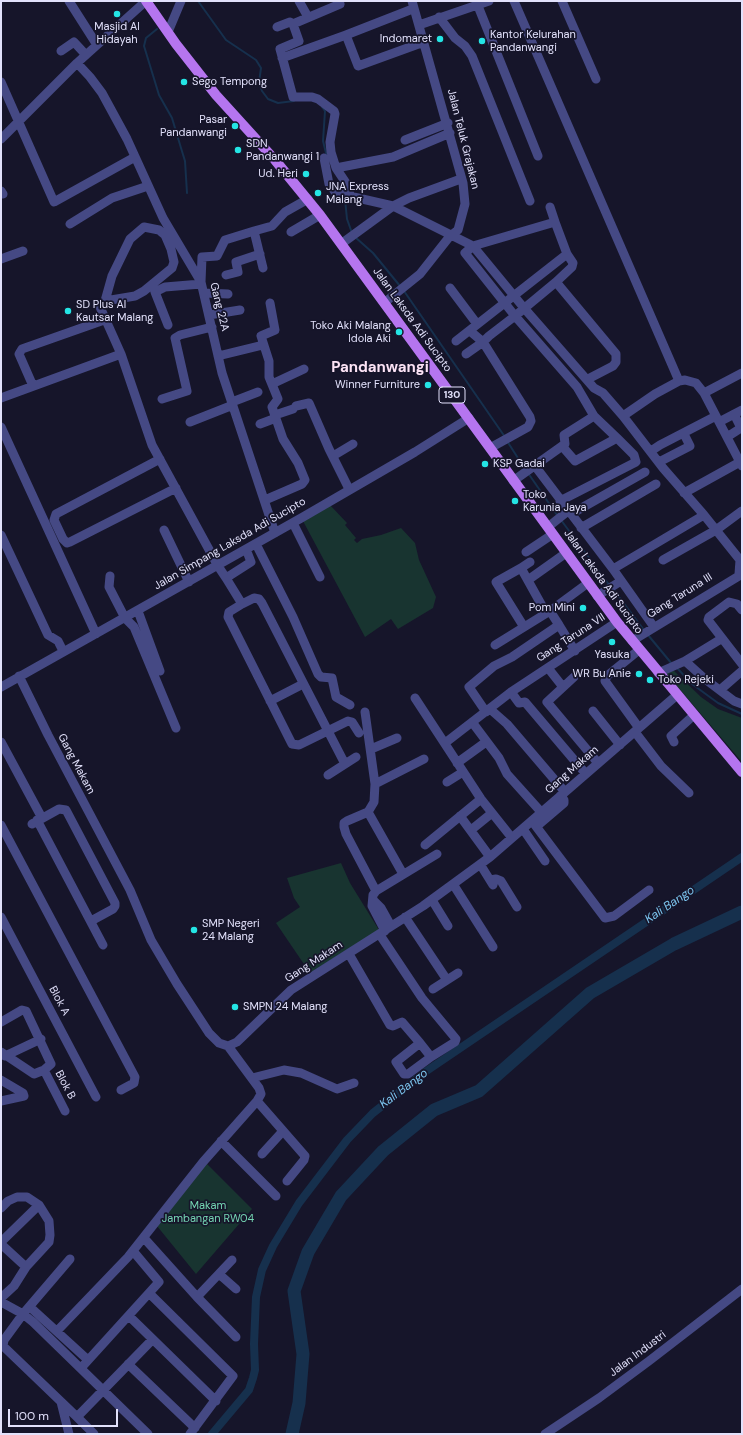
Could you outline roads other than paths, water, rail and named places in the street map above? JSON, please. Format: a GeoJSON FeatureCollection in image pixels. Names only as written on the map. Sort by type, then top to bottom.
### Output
{"type":"FeatureCollection","features":[{"type":"Feature","properties":{"kind":"main road","name":"Jalan Laksda Adi Sucipto"},"geometry":{"type":"LineString","coordinates":[[146,1],[216,95],[275,160],[320,215],[349,238],[384,303],[469,418],[513,481],[552,528],[566,553],[597,596],[639,650],[660,668],[677,695],[742,772]]}},
{"type":"Feature","properties":{"kind":"street"},"geometry":{"type":"LineString","coordinates":[[70,1],[97,45]]}},
{"type":"Feature","properties":{"kind":"street"},"geometry":{"type":"LineString","coordinates":[[1,139],[77,63],[146,1]]}},
{"type":"Feature","properties":{"kind":"street"},"geometry":{"type":"LineString","coordinates":[[168,32],[182,1]]}},
{"type":"Feature","properties":{"kind":"street"},"geometry":{"type":"LineString","coordinates":[[299,1],[308,17]]}},
{"type":"Feature","properties":{"kind":"street"},"geometry":{"type":"LineString","coordinates":[[277,27],[290,22],[293,24],[340,4],[339,1]]}},
{"type":"Feature","properties":{"kind":"street","name":"Jalan Teluk Grajakan"},"geometry":{"type":"LineString","coordinates":[[384,303],[399,292],[430,264],[450,236],[458,230],[464,212],[464,183],[412,1]]}},
{"type":"Feature","properties":{"kind":"street"},"geometry":{"type":"LineString","coordinates":[[419,25],[489,1]]}},
{"type":"Feature","properties":{"kind":"street"},"geometry":{"type":"LineString","coordinates":[[514,1],[680,381]]}},
{"type":"Feature","properties":{"kind":"street"},"geometry":{"type":"LineString","coordinates":[[562,1],[596,79]]}},
{"type":"Feature","properties":{"kind":"street"},"geometry":{"type":"LineString","coordinates":[[478,6],[538,156]]}},
{"type":"Feature","properties":{"kind":"street"},"geometry":{"type":"LineString","coordinates":[[282,58],[410,10]]}},
{"type":"Feature","properties":{"kind":"street"},"geometry":{"type":"LineString","coordinates":[[439,17],[455,38],[465,46],[472,56],[530,201]]}},
{"type":"Feature","properties":{"kind":"street"},"geometry":{"type":"LineString","coordinates":[[293,24],[299,41],[280,49],[293,97],[312,97],[318,99],[334,111],[335,114],[330,142],[336,168],[346,183],[350,197]]}},
{"type":"Feature","properties":{"kind":"street"},"geometry":{"type":"LineString","coordinates":[[346,34],[359,70],[424,42]]}},
{"type":"Feature","properties":{"kind":"street"},"geometry":{"type":"LineString","coordinates":[[61,51],[74,42],[86,55]]}},
{"type":"Feature","properties":{"kind":"street","name":"Gang 22A"},"geometry":{"type":"LineString","coordinates":[[77,63],[102,93],[127,139],[166,224],[202,286],[210,315],[218,356],[232,404],[275,533]]}},
{"type":"Feature","properties":{"kind":"street"},"geometry":{"type":"LineString","coordinates":[[1,82],[54,202],[135,157]]}},
{"type":"Feature","properties":{"kind":"street"},"geometry":{"type":"LineString","coordinates":[[405,140],[448,124]]}},
{"type":"Feature","properties":{"kind":"street"},"geometry":{"type":"LineString","coordinates":[[336,168],[393,157],[450,133]]}},
{"type":"Feature","properties":{"kind":"street"},"geometry":{"type":"LineString","coordinates":[[324,158],[328,184],[331,189],[340,195],[393,206],[450,236],[473,246],[524,308],[588,379],[594,388],[603,393],[623,416],[684,493],[704,515],[740,560],[741,574]]}},
{"type":"Feature","properties":{"kind":"street"},"geometry":{"type":"LineString","coordinates":[[349,238],[393,206],[418,194],[458,180]]}},
{"type":"Feature","properties":{"kind":"street"},"geometry":{"type":"LineString","coordinates":[[70,224],[112,198],[148,186]]}},
{"type":"Feature","properties":{"kind":"street"},"geometry":{"type":"LineString","coordinates":[[202,286],[202,257],[217,256],[225,240],[272,226],[285,212],[308,199]]}},
{"type":"Feature","properties":{"kind":"street"},"geometry":{"type":"LineString","coordinates":[[466,354],[515,316],[572,267],[573,263],[567,254],[550,207]]}},
{"type":"Feature","properties":{"kind":"street"},"geometry":{"type":"LineString","coordinates":[[291,232],[320,215]]}},
{"type":"Feature","properties":{"kind":"street"},"geometry":{"type":"LineString","coordinates":[[555,222],[473,246],[466,251],[466,256],[504,304],[584,397],[586,404],[594,416],[634,455],[636,462],[560,501]]}},
{"type":"Feature","properties":{"kind":"street"},"geometry":{"type":"LineString","coordinates":[[106,301],[140,293],[172,268],[174,262],[171,248],[165,235],[159,230],[144,227],[130,239],[112,276],[106,301],[100,307],[107,319],[121,354],[149,436],[218,566],[242,604]]}},
{"type":"Feature","properties":{"kind":"street"},"geometry":{"type":"LineString","coordinates":[[254,232],[264,268]]}},
{"type":"Feature","properties":{"kind":"street"},"geometry":{"type":"LineString","coordinates":[[1,259],[23,251]]}},
{"type":"Feature","properties":{"kind":"street"},"geometry":{"type":"LineString","coordinates":[[226,275],[238,272],[236,262],[260,254]]}},
{"type":"Feature","properties":{"kind":"street"},"geometry":{"type":"LineString","coordinates":[[456,341],[567,254]]}},
{"type":"Feature","properties":{"kind":"street"},"geometry":{"type":"LineString","coordinates":[[556,282],[616,354],[616,362],[613,366],[588,379]]}},
{"type":"Feature","properties":{"kind":"street"},"geometry":{"type":"LineString","coordinates":[[168,325],[154,292],[165,287],[202,286],[228,294]]}},
{"type":"Feature","properties":{"kind":"street"},"geometry":{"type":"LineString","coordinates":[[450,288],[478,324]]}},
{"type":"Feature","properties":{"kind":"street"},"geometry":{"type":"LineString","coordinates":[[265,500],[305,482],[299,465],[284,439],[272,405],[278,399],[269,377],[269,361],[261,336],[276,330],[270,303]]}},
{"type":"Feature","properties":{"kind":"street"},"geometry":{"type":"LineString","coordinates":[[210,315],[240,310]]}},
{"type":"Feature","properties":{"kind":"street"},"geometry":{"type":"LineString","coordinates":[[33,386],[19,354],[22,349],[107,319]]}},
{"type":"Feature","properties":{"kind":"street"},"geometry":{"type":"LineString","coordinates":[[162,399],[187,391],[175,338],[180,335],[212,327]]}},
{"type":"Feature","properties":{"kind":"street"},"geometry":{"type":"LineString","coordinates":[[470,331],[483,342],[530,417],[531,421],[528,427],[490,448]]}},
{"type":"Feature","properties":{"kind":"street"},"geometry":{"type":"LineString","coordinates":[[218,356],[263,345]]}},
{"type":"Feature","properties":{"kind":"street"},"geometry":{"type":"LineString","coordinates":[[1,398],[121,354]]}},
{"type":"Feature","properties":{"kind":"street"},"geometry":{"type":"LineString","coordinates":[[272,384],[304,369]]}},
{"type":"Feature","properties":{"kind":"street"},"geometry":{"type":"LineString","coordinates":[[704,393],[742,373]]}},
{"type":"Feature","properties":{"kind":"street"},"geometry":{"type":"LineString","coordinates":[[623,416],[655,394],[680,381],[685,380],[696,383],[704,393],[727,437],[739,451],[741,464],[684,493]]}},
{"type":"Feature","properties":{"kind":"street"},"geometry":{"type":"LineString","coordinates":[[584,397],[587,397],[594,388]]}},
{"type":"Feature","properties":{"kind":"street"},"geometry":{"type":"LineString","coordinates":[[190,422],[258,392]]}},
{"type":"Feature","properties":{"kind":"street"},"geometry":{"type":"LineString","coordinates":[[260,424],[294,407],[307,402],[309,403],[349,489]]}},
{"type":"Feature","properties":{"kind":"street"},"geometry":{"type":"LineString","coordinates":[[651,451],[660,444],[738,412],[741,428],[727,437]]}},
{"type":"Feature","properties":{"kind":"street"},"geometry":{"type":"LineString","coordinates":[[513,481],[562,446],[566,442],[564,435],[594,416]]}},
{"type":"Feature","properties":{"kind":"street","name":"Jalan Simpang Laksda Adi Sucipto"},"geometry":{"type":"LineString","coordinates":[[1,687],[293,523],[349,489],[392,466],[469,418]]}},
{"type":"Feature","properties":{"kind":"street"},"geometry":{"type":"LineString","coordinates":[[1,427],[96,634]]}},
{"type":"Feature","properties":{"kind":"street"},"geometry":{"type":"LineString","coordinates":[[659,462],[690,446],[684,434]]}},
{"type":"Feature","properties":{"kind":"street"},"geometry":{"type":"LineString","coordinates":[[562,446],[575,461],[617,438]]}},
{"type":"Feature","properties":{"kind":"street"},"geometry":{"type":"LineString","coordinates":[[333,456],[353,444]]}},
{"type":"Feature","properties":{"kind":"street"},"geometry":{"type":"LineString","coordinates":[[160,459],[56,514],[54,520],[63,539],[66,543],[70,542],[176,488]]}},
{"type":"Feature","properties":{"kind":"street"},"geometry":{"type":"LineString","coordinates":[[530,469],[560,501],[613,569],[614,585],[648,631]]}},
{"type":"Feature","properties":{"kind":"street"},"geometry":{"type":"LineString","coordinates":[[526,552],[568,513],[645,472]]}},
{"type":"Feature","properties":{"kind":"street"},"geometry":{"type":"LineString","coordinates":[[581,528],[656,484]]}},
{"type":"Feature","properties":{"kind":"street"},"geometry":{"type":"LineString","coordinates":[[662,560],[716,530],[742,511]]}},
{"type":"Feature","properties":{"kind":"street"},"geometry":{"type":"LineString","coordinates":[[613,569],[704,515]]}},
{"type":"Feature","properties":{"kind":"street"},"geometry":{"type":"LineString","coordinates":[[293,523],[320,577]]}},
{"type":"Feature","properties":{"kind":"street"},"geometry":{"type":"LineString","coordinates":[[164,530],[189,582]]}},
{"type":"Feature","properties":{"kind":"street"},"geometry":{"type":"LineString","coordinates":[[1,534],[48,635],[58,641],[63,651]]}},
{"type":"Feature","properties":{"kind":"street"},"geometry":{"type":"LineString","coordinates":[[256,544],[293,618],[318,674],[321,678],[332,678],[336,697],[350,705]]}},
{"type":"Feature","properties":{"kind":"street"},"geometry":{"type":"LineString","coordinates":[[226,578],[251,563],[251,558],[246,549]]}},
{"type":"Feature","properties":{"kind":"street"},"geometry":{"type":"LineString","coordinates":[[528,580],[566,553]]}},
{"type":"Feature","properties":{"kind":"street"},"geometry":{"type":"LineString","coordinates":[[524,627],[495,582],[530,562]]}},
{"type":"Feature","properties":{"kind":"street"},"geometry":{"type":"LineString","coordinates":[[521,568],[548,612],[559,625],[575,651]]}},
{"type":"Feature","properties":{"kind":"street","name":"Gang Taruna III"},"geometry":{"type":"LineString","coordinates":[[632,641],[741,574]]}},
{"type":"Feature","properties":{"kind":"street"},"geometry":{"type":"LineString","coordinates":[[110,576],[109,587],[125,618],[134,627],[176,728]]}},
{"type":"Feature","properties":{"kind":"street"},"geometry":{"type":"LineString","coordinates":[[495,645],[548,612],[588,583]]}},
{"type":"Feature","properties":{"kind":"street"},"geometry":{"type":"LineString","coordinates":[[597,596],[614,585]]}},
{"type":"Feature","properties":{"kind":"street"},"geometry":{"type":"LineString","coordinates":[[345,764],[328,730],[303,684],[262,602],[259,599],[254,598],[229,612],[228,618],[294,745],[307,742],[328,730],[349,721],[352,722],[359,733]]}},
{"type":"Feature","properties":{"kind":"street"},"geometry":{"type":"LineString","coordinates":[[742,610],[737,604],[729,602],[709,618],[709,623],[742,664]]}},
{"type":"Feature","properties":{"kind":"street"},"geometry":{"type":"LineString","coordinates":[[138,610],[160,671]]}},
{"type":"Feature","properties":{"kind":"street","name":"Gang Taruna VII"},"geometry":{"type":"LineString","coordinates":[[445,743],[511,692],[617,622]]}},
{"type":"Feature","properties":{"kind":"street"},"geometry":{"type":"LineString","coordinates":[[559,625],[512,657],[494,666],[470,685],[469,687],[471,693],[488,710],[504,722],[563,794],[564,802],[535,824],[605,918],[614,916],[649,890]]}},
{"type":"Feature","properties":{"kind":"street"},"geometry":{"type":"LineString","coordinates":[[660,668],[678,662],[721,639]]}},
{"type":"Feature","properties":{"kind":"street"},"geometry":{"type":"LineString","coordinates":[[639,650],[607,676],[605,682],[661,766],[689,793]]}},
{"type":"Feature","properties":{"kind":"street"},"geometry":{"type":"LineString","coordinates":[[678,662],[734,701],[742,704]]}},
{"type":"Feature","properties":{"kind":"street"},"geometry":{"type":"LineString","coordinates":[[548,668],[563,687]]}},
{"type":"Feature","properties":{"kind":"street"},"geometry":{"type":"LineString","coordinates":[[720,690],[742,671]]}},
{"type":"Feature","properties":{"kind":"street","name":"Gang Makam"},"geometry":{"type":"LineString","coordinates":[[19,676],[48,735],[130,890],[151,940],[177,984],[209,1033],[219,1043],[228,1046],[237,1042],[291,990],[432,900],[490,857],[523,829],[535,824],[542,813],[677,695]]}},
{"type":"Feature","properties":{"kind":"street"},"geometry":{"type":"LineString","coordinates":[[574,677],[547,702],[598,763]]}},
{"type":"Feature","properties":{"kind":"street"},"geometry":{"type":"LineString","coordinates":[[270,701],[303,684]]}},
{"type":"Feature","properties":{"kind":"street"},"geometry":{"type":"LineString","coordinates":[[511,692],[519,703],[525,702],[531,708],[586,774]]}},
{"type":"Feature","properties":{"kind":"street"},"geometry":{"type":"LineString","coordinates":[[415,698],[481,799],[512,838]]}},
{"type":"Feature","properties":{"kind":"street"},"geometry":{"type":"LineString","coordinates":[[593,711],[620,745]]}},
{"type":"Feature","properties":{"kind":"street"},"geometry":{"type":"LineString","coordinates":[[365,712],[375,784],[374,802],[368,812],[347,821],[344,827],[374,895],[372,906],[422,998],[456,1037],[455,1042],[408,1074],[404,1074],[396,1062],[420,1042]]}},
{"type":"Feature","properties":{"kind":"street"},"geometry":{"type":"LineString","coordinates":[[674,742],[671,736],[694,715]]}},
{"type":"Feature","properties":{"kind":"street"},"geometry":{"type":"LineString","coordinates":[[472,722],[499,758],[507,774],[542,813]]}},
{"type":"Feature","properties":{"kind":"street"},"geometry":{"type":"LineString","coordinates":[[371,749],[396,738]]}},
{"type":"Feature","properties":{"kind":"street"},"geometry":{"type":"LineString","coordinates":[[1,742],[37,821],[103,945]]}},
{"type":"Feature","properties":{"kind":"street"},"geometry":{"type":"LineString","coordinates":[[457,763],[486,742]]}},
{"type":"Feature","properties":{"kind":"street"},"geometry":{"type":"LineString","coordinates":[[328,775],[356,757]]}},
{"type":"Feature","properties":{"kind":"street"},"geometry":{"type":"LineString","coordinates":[[375,784],[424,759]]}},
{"type":"Feature","properties":{"kind":"street"},"geometry":{"type":"LineString","coordinates":[[447,782],[463,772]]}},
{"type":"Feature","properties":{"kind":"street"},"geometry":{"type":"LineString","coordinates":[[425,845],[481,799]]}},
{"type":"Feature","properties":{"kind":"street"},"geometry":{"type":"LineString","coordinates":[[37,821],[60,808],[66,810],[116,906],[91,920]]}},
{"type":"Feature","properties":{"kind":"street"},"geometry":{"type":"LineString","coordinates":[[368,812],[403,874]]}},
{"type":"Feature","properties":{"kind":"street"},"geometry":{"type":"LineString","coordinates":[[471,830],[492,813]]}},
{"type":"Feature","properties":{"kind":"street"},"geometry":{"type":"LineString","coordinates":[[460,816],[490,857]]}},
{"type":"Feature","properties":{"kind":"street"},"geometry":{"type":"LineString","coordinates":[[1,826],[135,1077],[134,1083],[121,1090]]}},
{"type":"Feature","properties":{"kind":"street"},"geometry":{"type":"LineString","coordinates":[[523,829],[545,861]]}},
{"type":"Feature","properties":{"kind":"street"},"geometry":{"type":"LineString","coordinates":[[374,895],[403,874],[437,854]]}},
{"type":"Feature","properties":{"kind":"street"},"geometry":{"type":"LineString","coordinates":[[480,864],[491,882],[496,879],[501,881],[517,907]]}},
{"type":"Feature","properties":{"kind":"street"},"geometry":{"type":"LineString","coordinates":[[453,884],[493,947]]}},
{"type":"Feature","properties":{"kind":"street"},"geometry":{"type":"LineString","coordinates":[[432,900],[448,926]]}},
{"type":"Feature","properties":{"kind":"street","name":"Blok A"},"geometry":{"type":"LineString","coordinates":[[1,917],[96,1097]]}},
{"type":"Feature","properties":{"kind":"street"},"geometry":{"type":"LineString","coordinates":[[406,917],[447,980]]}},
{"type":"Feature","properties":{"kind":"street"},"geometry":{"type":"LineString","coordinates":[[349,954],[390,1025],[393,1026],[402,1022],[431,1057]]}},
{"type":"Feature","properties":{"kind":"street"},"geometry":{"type":"LineString","coordinates":[[433,989],[458,973]]}},
{"type":"Feature","properties":{"kind":"street","name":"Blok B"},"geometry":{"type":"LineString","coordinates":[[2,1019],[25,1010],[52,1062],[44,1070],[36,1074],[31,1073],[3,1054]]}},
{"type":"Feature","properties":{"kind":"street","name":"Blok B"},"geometry":{"type":"LineString","coordinates":[[3,1054],[41,1039]]}},
{"type":"Feature","properties":{"kind":"street"},"geometry":{"type":"LineString","coordinates":[[57,1331],[133,1251],[222,1141],[257,1101],[260,1091],[228,1046]]}},
{"type":"Feature","properties":{"kind":"street","name":"Blok B"},"geometry":{"type":"LineString","coordinates":[[44,1070],[65,1110]]}},
{"type":"Feature","properties":{"kind":"street"},"geometry":{"type":"LineString","coordinates":[[252,1078],[284,1070],[301,1073],[337,1089],[354,1083]]}},
{"type":"Feature","properties":{"kind":"street"},"geometry":{"type":"LineString","coordinates":[[1,1080],[23,1093],[24,1096],[1,1101]]}},
{"type":"Feature","properties":{"kind":"street"},"geometry":{"type":"LineString","coordinates":[[257,1101],[305,1156],[304,1160],[287,1181]]}},
{"type":"Feature","properties":{"kind":"street"},"geometry":{"type":"LineString","coordinates":[[262,1154],[283,1131]]}},
{"type":"Feature","properties":{"kind":"street"},"geometry":{"type":"LineString","coordinates":[[222,1141],[276,1196]]}},
{"type":"Feature","properties":{"kind":"street"},"geometry":{"type":"LineString","coordinates":[[1,1208],[8,1201],[17,1197],[27,1197],[39,1205],[49,1221],[50,1235],[49,1242],[26,1267],[14,1286],[1,1298]]}},
{"type":"Feature","properties":{"kind":"street"},"geometry":{"type":"LineString","coordinates":[[26,1267],[1,1243],[39,1205]]}},
{"type":"Feature","properties":{"kind":"street"},"geometry":{"type":"LineString","coordinates":[[144,1238],[197,1297],[236,1337]]}},
{"type":"Feature","properties":{"kind":"street"},"geometry":{"type":"LineString","coordinates":[[81,1368],[150,1294],[159,1281],[133,1251]]}},
{"type":"Feature","properties":{"kind":"street"},"geometry":{"type":"LineString","coordinates":[[70,1259],[23,1314],[4,1340],[3,1346],[94,1434]]}},
{"type":"Feature","properties":{"kind":"street"},"geometry":{"type":"LineString","coordinates":[[197,1297],[232,1260]]}},
{"type":"Feature","properties":{"kind":"street"},"geometry":{"type":"LineString","coordinates":[[220,1274],[236,1289]]}},
{"type":"Feature","properties":{"kind":"street","name":"Jalan Industri"},"geometry":{"type":"LineString","coordinates":[[545,1434],[600,1398],[742,1289]]}},
{"type":"Feature","properties":{"kind":"street"},"geometry":{"type":"LineString","coordinates":[[128,1364],[192,1431],[232,1378],[232,1374],[150,1294]]}},
{"type":"Feature","properties":{"kind":"street"},"geometry":{"type":"LineString","coordinates":[[1,1302],[23,1314],[81,1368],[148,1434]]}},
{"type":"Feature","properties":{"kind":"street"},"geometry":{"type":"LineString","coordinates":[[30,1307],[88,1360]]}},
{"type":"Feature","properties":{"kind":"street"},"geometry":{"type":"LineString","coordinates":[[129,1316],[216,1401]]}},
{"type":"Feature","properties":{"kind":"street"},"geometry":{"type":"LineString","coordinates":[[77,1417],[152,1340]]}},
{"type":"Feature","properties":{"kind":"street"},"geometry":{"type":"LineString","coordinates":[[61,1402],[69,1434]]}},
{"type":"Feature","properties":{"kind":"waterway"},"geometry":{"type":"LineString","coordinates":[[198,1],[226,40],[256,60],[261,68],[259,82],[262,91],[268,99],[278,103],[294,101]]}},
{"type":"Feature","properties":{"kind":"waterway"},"geometry":{"type":"LineString","coordinates":[[157,29],[146,38],[144,46],[159,95],[172,118],[185,161],[187,193]]}},
{"type":"Feature","properties":{"kind":"waterway"},"geometry":{"type":"LineString","coordinates":[[322,107],[325,111],[323,141],[327,157]]}},
{"type":"Feature","properties":{"kind":"waterway"},"geometry":{"type":"LineString","coordinates":[[345,199],[347,219],[352,233]]}},
{"type":"Feature","properties":{"kind":"waterway"},"geometry":{"type":"LineString","coordinates":[[355,237],[373,253],[400,286]]}},
{"type":"Feature","properties":{"kind":"waterway"},"geometry":{"type":"LineString","coordinates":[[404,291],[505,437]]}},
{"type":"Feature","properties":{"kind":"waterway"},"geometry":{"type":"LineString","coordinates":[[507,441],[525,469]]}},
{"type":"Feature","properties":{"kind":"waterway"},"geometry":{"type":"LineString","coordinates":[[528,473],[557,515]]}},
{"type":"Feature","properties":{"kind":"waterway"},"geometry":{"type":"LineString","coordinates":[[561,520],[610,586]]}},
{"type":"Feature","properties":{"kind":"waterway"},"geometry":{"type":"LineString","coordinates":[[613,589],[644,630]]}},
{"type":"Feature","properties":{"kind":"waterway"},"geometry":{"type":"LineString","coordinates":[[648,635],[672,664]]}},
{"type":"Feature","properties":{"kind":"waterway"},"geometry":{"type":"LineString","coordinates":[[677,668],[692,684],[718,703],[742,714]]}},
{"type":"Feature","properties":{"kind":"waterway","name":"Kali Bango"},"geometry":{"type":"LineString","coordinates":[[212,1434],[249,1390],[253,1378],[255,1370],[254,1344],[256,1297],[262,1270],[273,1246],[299,1203],[347,1140],[373,1113],[425,1072],[742,857]]}},
{"type":"Feature","properties":{"kind":"waterway","name":"Kali Bango"},"geometry":{"type":"LineString","coordinates":[[292,1434],[299,1403],[303,1354],[294,1291],[308,1252],[341,1196],[383,1151],[434,1110],[479,1091],[590,993],[674,944],[742,912]]}},
{"type":"Feature","properties":{"kind":"place","name":"Masjid Al Hidayah"},"geometry":{"type":"Point","coordinates":[117,14]}},
{"type":"Feature","properties":{"kind":"place","name":"Indomaret"},"geometry":{"type":"Point","coordinates":[440,39]}},
{"type":"Feature","properties":{"kind":"place","name":"Kantor Kelurahan Pandanwangi"},"geometry":{"type":"Point","coordinates":[482,41]}},
{"type":"Feature","properties":{"kind":"place","name":"Sego Tempong"},"geometry":{"type":"Point","coordinates":[184,82]}},
{"type":"Feature","properties":{"kind":"place","name":"Pasar Pandanwangi"},"geometry":{"type":"Point","coordinates":[235,126]}},
{"type":"Feature","properties":{"kind":"place","name":"SDN Pandanwangi 1"},"geometry":{"type":"Point","coordinates":[238,150]}},
{"type":"Feature","properties":{"kind":"place","name":"Ud. Heri"},"geometry":{"type":"Point","coordinates":[306,174]}},
{"type":"Feature","properties":{"kind":"place","name":"JNA Express Malang"},"geometry":{"type":"Point","coordinates":[318,193]}},
{"type":"Feature","properties":{"kind":"place","name":"SD Plus Al Kautsar Malang"},"geometry":{"type":"Point","coordinates":[68,311]}},
{"type":"Feature","properties":{"kind":"place","name":"Toko Aki Malang Idola Aki"},"geometry":{"type":"Point","coordinates":[399,332]}},
{"type":"Feature","properties":{"kind":"place","name":"Winner Furniture"},"geometry":{"type":"Point","coordinates":[428,385]}},
{"type":"Feature","properties":{"kind":"place","name":"KSP Gadai"},"geometry":{"type":"Point","coordinates":[485,464]}},
{"type":"Feature","properties":{"kind":"place","name":"Toko Karunia Jaya"},"geometry":{"type":"Point","coordinates":[515,501]}},
{"type":"Feature","properties":{"kind":"place","name":"Pom Mini"},"geometry":{"type":"Point","coordinates":[583,608]}},
{"type":"Feature","properties":{"kind":"place","name":"Yasuka"},"geometry":{"type":"Point","coordinates":[612,642]}},
{"type":"Feature","properties":{"kind":"place","name":"WR Bu Anie"},"geometry":{"type":"Point","coordinates":[639,674]}},
{"type":"Feature","properties":{"kind":"place","name":"Toko Rejeki"},"geometry":{"type":"Point","coordinates":[650,680]}},
{"type":"Feature","properties":{"kind":"place","name":"SMP Negeri 24 Malang"},"geometry":{"type":"Point","coordinates":[194,930]}},
{"type":"Feature","properties":{"kind":"place","name":"SMPN 24 Malang"},"geometry":{"type":"Point","coordinates":[235,1007]}},
{"type":"Feature","properties":{"kind":"district","name":"Pandanwangi"},"geometry":{"type":"Point","coordinates":[380,368]}},
{"type":"Feature","properties":{"kind":"park label","name":"Makam Jambangan RW04"},"geometry":{"type":"Point","coordinates":[208,1212]}}]}
